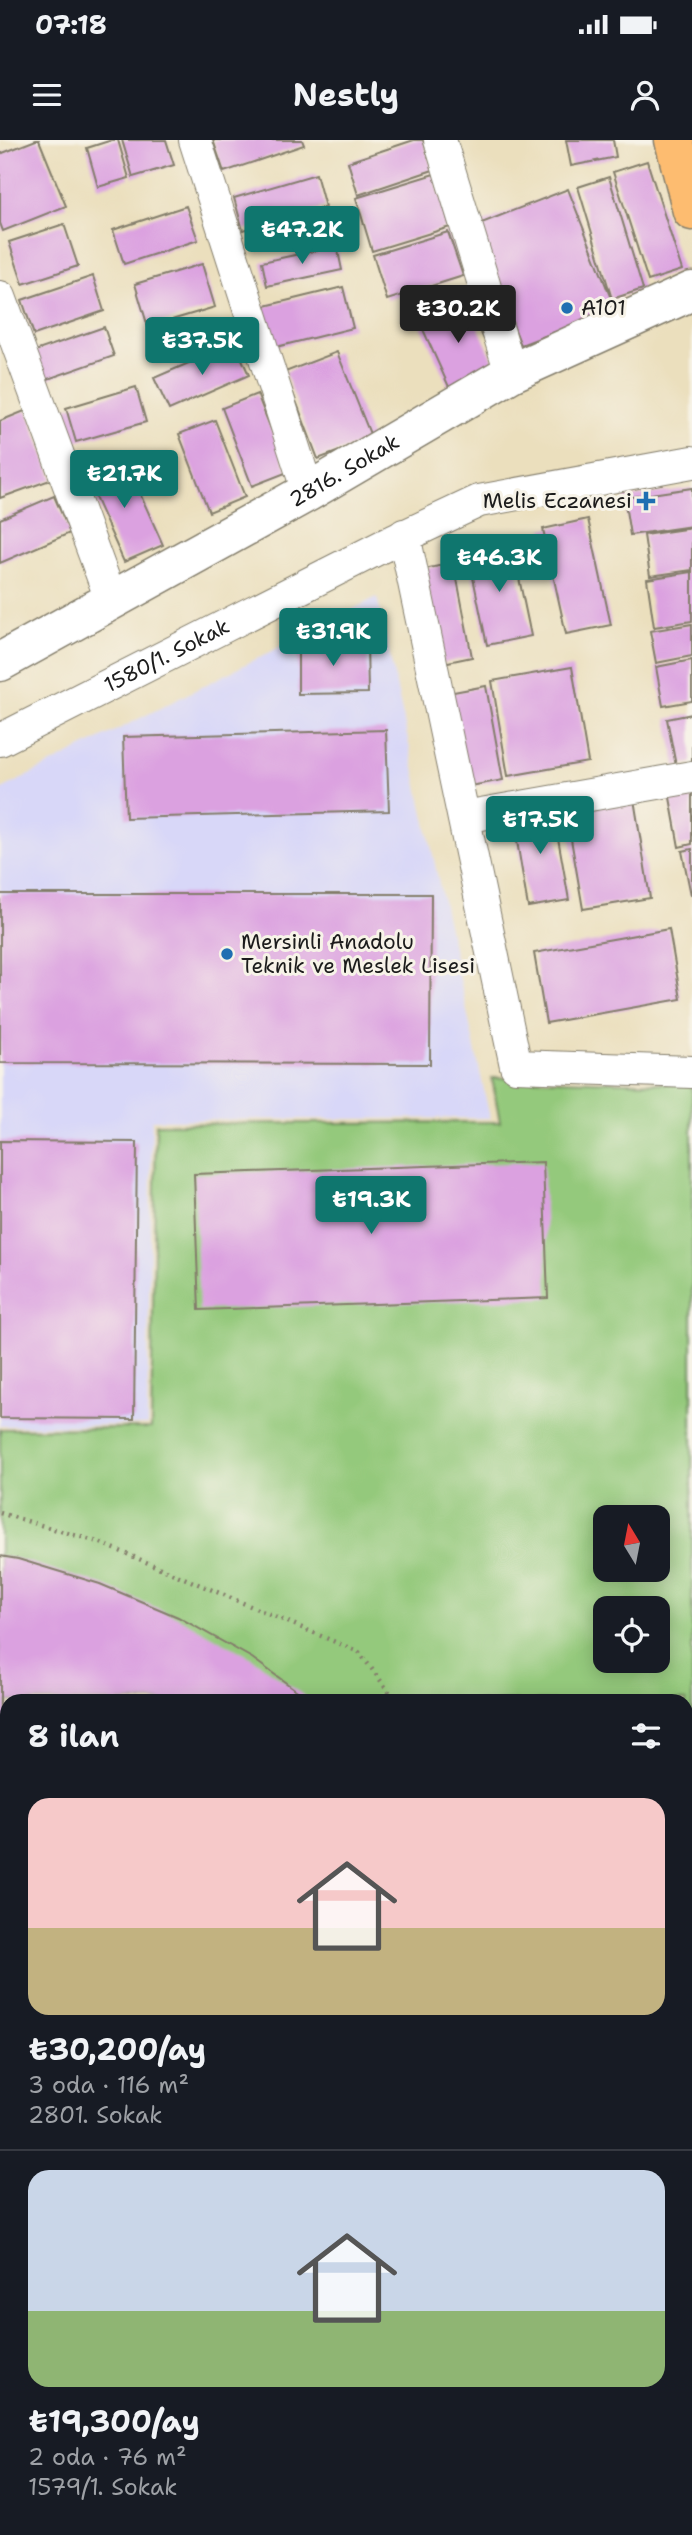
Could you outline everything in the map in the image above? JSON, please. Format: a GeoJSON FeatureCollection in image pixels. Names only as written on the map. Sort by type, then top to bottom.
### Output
{"type":"FeatureCollection","features":[{"type":"Feature","properties":{"kind":"main road"},"geometry":{"type":"LineString","coordinates":[[674,140],[692,211]]}},
{"type":"Feature","properties":{"kind":"street"},"geometry":{"type":"LineString","coordinates":[[195,140],[308,492]]}},
{"type":"Feature","properties":{"kind":"street"},"geometry":{"type":"LineString","coordinates":[[440,140],[511,373]]}},
{"type":"Feature","properties":{"kind":"street","name":"2816. Sokak"},"geometry":{"type":"LineString","coordinates":[[0,662],[308,492],[511,373],[692,291]]}},
{"type":"Feature","properties":{"kind":"street"},"geometry":{"type":"LineString","coordinates":[[0,297],[112,602]]}},
{"type":"Feature","properties":{"kind":"street","name":"1580/1. Sokak"},"geometry":{"type":"LineString","coordinates":[[0,740],[479,500],[692,462]]}},
{"type":"Feature","properties":{"kind":"street"},"geometry":{"type":"LineString","coordinates":[[404,536],[516,1066],[692,1072]]}},
{"type":"Feature","properties":{"kind":"street"},"geometry":{"type":"LineString","coordinates":[[464,817],[692,777]]}},
{"type":"Feature","properties":{"kind":"path"},"geometry":{"type":"LineString","coordinates":[[0,1513],[101,1543],[359,1652],[391,1694]]}},
{"type":"Feature","properties":{"kind":"shaded area","name":"Mersinli Anadolu Teknik ve Meslek Lisesi"},"geometry":{"type":"Polygon","coordinates":[[[377,597],[490,1118],[152,1120],[147,1425],[0,1426],[0,790],[377,597]]]}},
{"type":"Feature","properties":{"kind":"green space"},"geometry":{"type":"Polygon","coordinates":[[[492,1078],[692,1084],[692,1694],[0,1694],[0,1429],[151,1428],[156,1124],[500,1122],[492,1078]]]}},
{"type":"Feature","properties":{"kind":"building"},"geometry":{"type":"Polygon","coordinates":[[[39,140],[66,206],[3,231],[0,223],[0,154],[39,140]]]}},
{"type":"Feature","properties":{"kind":"building"},"geometry":{"type":"Polygon","coordinates":[[[118,140],[129,178],[98,187],[87,148],[118,140]]]}},
{"type":"Feature","properties":{"kind":"building"},"geometry":{"type":"Polygon","coordinates":[[[122,140],[166,140],[174,165],[133,177],[122,140]]]}},
{"type":"Feature","properties":{"kind":"building"},"geometry":{"type":"Polygon","coordinates":[[[213,140],[302,140],[304,145],[224,172],[213,140]]]}},
{"type":"Feature","properties":{"kind":"building"},"geometry":{"type":"Polygon","coordinates":[[[414,140],[423,140],[433,170],[358,195],[348,162],[414,140]]]}},
{"type":"Feature","properties":{"kind":"building"},"geometry":{"type":"Polygon","coordinates":[[[566,140],[613,140],[616,157],[571,166],[566,140]]]}},
{"type":"Feature","properties":{"kind":"building"},"geometry":{"type":"Polygon","coordinates":[[[647,161],[682,270],[648,281],[613,172],[647,161]]]}},
{"type":"Feature","properties":{"kind":"building"},"geometry":{"type":"Polygon","coordinates":[[[316,174],[325,207],[243,230],[234,198],[316,174]]]}},
{"type":"Feature","properties":{"kind":"building"},"geometry":{"type":"Polygon","coordinates":[[[434,174],[450,227],[372,251],[356,198],[434,174]]]}},
{"type":"Feature","properties":{"kind":"building"},"geometry":{"type":"Polygon","coordinates":[[[609,177],[643,289],[612,299],[578,187],[609,177]]]}},
{"type":"Feature","properties":{"kind":"building"},"geometry":{"type":"Polygon","coordinates":[[[568,189],[615,309],[521,345],[474,226],[568,189]]]}},
{"type":"Feature","properties":{"kind":"building"},"geometry":{"type":"Polygon","coordinates":[[[186,206],[198,240],[124,264],[113,230],[186,206]]]}},
{"type":"Feature","properties":{"kind":"building"},"geometry":{"type":"Polygon","coordinates":[[[64,224],[78,266],[23,284],[9,242],[64,224]]]}},
{"type":"Feature","properties":{"kind":"building"},"geometry":{"type":"Polygon","coordinates":[[[448,232],[463,276],[387,300],[373,255],[448,232]]]}},
{"type":"Feature","properties":{"kind":"building"},"geometry":{"type":"Polygon","coordinates":[[[337,246],[342,270],[267,286],[262,262],[337,246]]]}},
{"type":"Feature","properties":{"kind":"building"},"geometry":{"type":"Polygon","coordinates":[[[202,264],[215,307],[148,327],[135,284],[202,264]]]}},
{"type":"Feature","properties":{"kind":"building"},"geometry":{"type":"Polygon","coordinates":[[[93,276],[104,311],[34,335],[22,300],[93,276]]]}},
{"type":"Feature","properties":{"kind":"building"},"geometry":{"type":"Polygon","coordinates":[[[343,287],[353,328],[272,348],[261,307],[343,287]]]}},
{"type":"Feature","properties":{"kind":"building"},"geometry":{"type":"Polygon","coordinates":[[[468,304],[496,366],[449,387],[421,325],[468,304]]]}},
{"type":"Feature","properties":{"kind":"building"},"geometry":{"type":"Polygon","coordinates":[[[104,327],[114,356],[45,380],[35,351],[104,327]]]}},
{"type":"Feature","properties":{"kind":"building"},"geometry":{"type":"Polygon","coordinates":[[[235,343],[249,375],[169,410],[154,378],[235,343]]]}},
{"type":"Feature","properties":{"kind":"building"},"geometry":{"type":"Polygon","coordinates":[[[337,352],[372,439],[318,459],[285,372],[337,352]]]}},
{"type":"Feature","properties":{"kind":"building"},"geometry":{"type":"Polygon","coordinates":[[[136,387],[146,422],[76,442],[66,408],[136,387]]]}},
{"type":"Feature","properties":{"kind":"building"},"geometry":{"type":"Polygon","coordinates":[[[257,394],[288,472],[252,486],[222,408],[257,394]]]}},
{"type":"Feature","properties":{"kind":"building"},"geometry":{"type":"Polygon","coordinates":[[[27,410],[53,479],[0,498],[0,421],[27,410]]]}},
{"type":"Feature","properties":{"kind":"building"},"geometry":{"type":"Polygon","coordinates":[[[215,420],[245,497],[209,512],[179,434],[215,420]]]}},
{"type":"Feature","properties":{"kind":"building"},"geometry":{"type":"Polygon","coordinates":[[[124,458],[163,545],[124,562],[85,475],[124,458]]]}},
{"type":"Feature","properties":{"kind":"building"},"geometry":{"type":"Polygon","coordinates":[[[692,488],[692,526],[630,535],[624,498],[692,488]]]}},
{"type":"Feature","properties":{"kind":"building"},"geometry":{"type":"Polygon","coordinates":[[[54,496],[70,533],[0,563],[0,519],[54,496]]]}},
{"type":"Feature","properties":{"kind":"building"},"geometry":{"type":"Polygon","coordinates":[[[588,519],[611,625],[566,634],[543,529],[588,519]]]}},
{"type":"Feature","properties":{"kind":"building"},"geometry":{"type":"Polygon","coordinates":[[[692,528],[692,570],[650,576],[644,535],[692,528]]]}},
{"type":"Feature","properties":{"kind":"building"},"geometry":{"type":"Polygon","coordinates":[[[512,544],[531,636],[487,645],[468,553],[512,544]]]}},
{"type":"Feature","properties":{"kind":"building"},"geometry":{"type":"Polygon","coordinates":[[[454,563],[472,657],[443,663],[424,569],[454,563]]]}},
{"type":"Feature","properties":{"kind":"building"},"geometry":{"type":"Polygon","coordinates":[[[692,572],[692,621],[654,627],[647,579],[692,572]]]}},
{"type":"Feature","properties":{"kind":"building"},"geometry":{"type":"Polygon","coordinates":[[[692,624],[692,656],[656,663],[650,631],[692,624]]]}},
{"type":"Feature","properties":{"kind":"building"},"geometry":{"type":"Polygon","coordinates":[[[367,642],[368,693],[298,694],[298,643],[367,642]]]}},
{"type":"Feature","properties":{"kind":"building"},"geometry":{"type":"Polygon","coordinates":[[[692,660],[692,701],[663,706],[656,667],[692,660]]]}},
{"type":"Feature","properties":{"kind":"building"},"geometry":{"type":"Polygon","coordinates":[[[572,667],[588,762],[508,776],[492,681],[572,667]]]}},
{"type":"Feature","properties":{"kind":"building"},"geometry":{"type":"Polygon","coordinates":[[[486,686],[503,780],[465,787],[448,693],[486,686]]]}},
{"type":"Feature","properties":{"kind":"building"},"geometry":{"type":"Polygon","coordinates":[[[692,714],[692,763],[676,766],[667,719],[692,714]]]}},
{"type":"Feature","properties":{"kind":"building"},"geometry":{"type":"Polygon","coordinates":[[[386,730],[389,811],[126,818],[123,737],[386,730]]]}},
{"type":"Feature","properties":{"kind":"building"},"geometry":{"type":"Polygon","coordinates":[[[692,788],[692,844],[679,847],[669,792],[692,788]]]}},
{"type":"Feature","properties":{"kind":"building"},"geometry":{"type":"Polygon","coordinates":[[[633,793],[650,898],[583,909],[565,804],[633,793]]]}},
{"type":"Feature","properties":{"kind":"building"},"geometry":{"type":"Polygon","coordinates":[[[552,804],[569,900],[528,907],[512,811],[552,804]]]}},
{"type":"Feature","properties":{"kind":"building"},"geometry":{"type":"Polygon","coordinates":[[[692,849],[692,895],[691,895],[682,851],[692,849]]]}},
{"type":"Feature","properties":{"kind":"building"},"geometry":{"type":"Polygon","coordinates":[[[0,894],[431,894],[430,1064],[0,1063],[0,894]]]}},
{"type":"Feature","properties":{"kind":"building"},"geometry":{"type":"Polygon","coordinates":[[[669,929],[681,999],[546,1023],[534,953],[669,929]]]}},
{"type":"Feature","properties":{"kind":"building"},"geometry":{"type":"Polygon","coordinates":[[[0,1141],[137,1142],[134,1419],[0,1418],[0,1141]]]}},
{"type":"Feature","properties":{"kind":"building"},"geometry":{"type":"Polygon","coordinates":[[[543,1162],[548,1298],[199,1310],[194,1174],[543,1162]]]}},
{"type":"Feature","properties":{"kind":"building"},"geometry":{"type":"Polygon","coordinates":[[[0,1556],[100,1584],[178,1617],[252,1658],[301,1694],[0,1694],[0,1556]]]}},
{"type":"Feature","properties":{"kind":"place","name":"A101"},"geometry":{"type":"Point","coordinates":[567,308]}},
{"type":"Feature","properties":{"kind":"place","name":"Melis Eczanesi"},"geometry":{"type":"Point","coordinates":[646,501]}},
{"type":"Feature","properties":{"kind":"place","name":"Mersinli Anadolu Teknik ve Meslek Lisesi"},"geometry":{"type":"Point","coordinates":[227,954]}}]}
